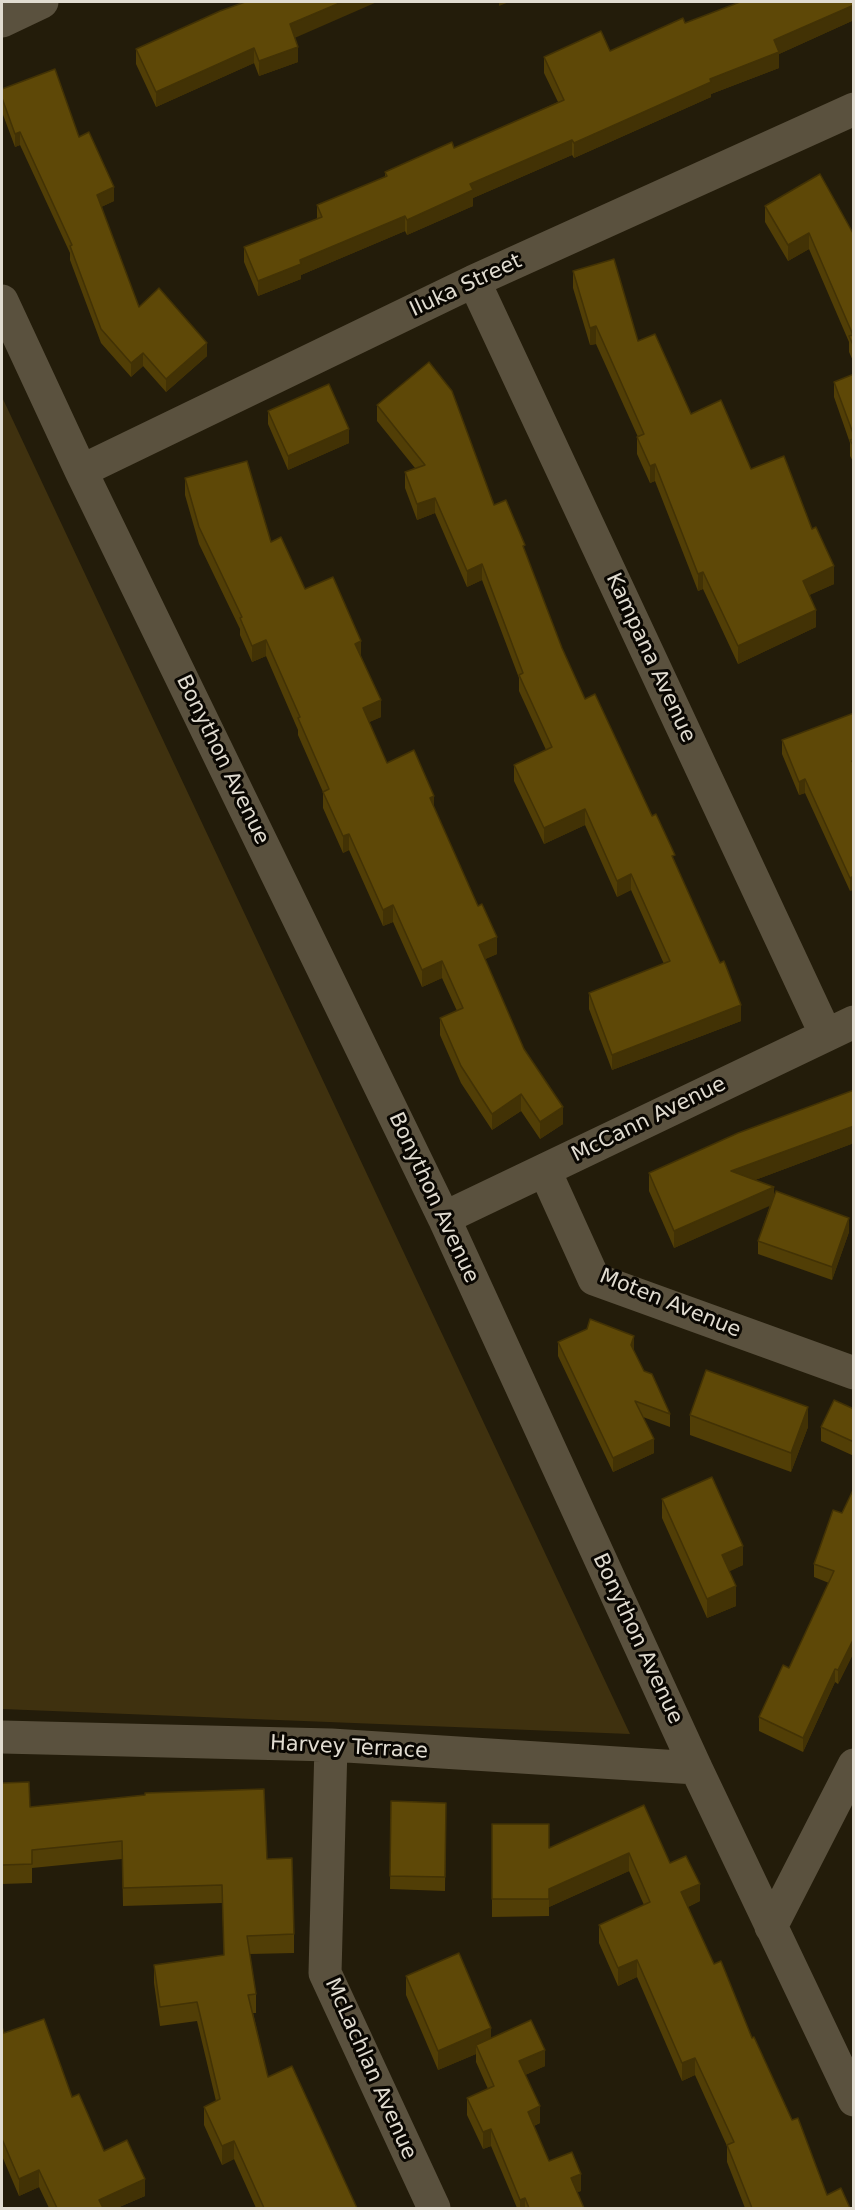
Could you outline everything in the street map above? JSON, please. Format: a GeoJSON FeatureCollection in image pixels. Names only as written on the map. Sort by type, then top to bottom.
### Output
{"type":"FeatureCollection","features":[{"type":"Feature","properties":{"kind":"street"},"geometry":{"type":"LineString","coordinates":[[2,21],[42,2]]}},
{"type":"Feature","properties":{"kind":"street","name":"Iluka Street"},"geometry":{"type":"LineString","coordinates":[[81,471],[474,281],[854,109]]}},
{"type":"Feature","properties":{"kind":"street","name":"Kampana Avenue"},"geometry":{"type":"LineString","coordinates":[[474,281],[839,1028]]}},
{"type":"Feature","properties":{"kind":"street","name":"Bonython Avenue"},"geometry":{"type":"LineString","coordinates":[[2,301],[81,471],[444,1218],[696,1768],[854,2100]]}},
{"type":"Feature","properties":{"kind":"street","name":"McCann Avenue"},"geometry":{"type":"LineString","coordinates":[[444,1218],[839,1028]]}},
{"type":"Feature","properties":{"kind":"street","name":"Moten Avenue"},"geometry":{"type":"LineString","coordinates":[[545,1171],[594,1279],[854,1373]]}},
{"type":"Feature","properties":{"kind":"street","name":"Harvey Terrace"},"geometry":{"type":"LineString","coordinates":[[2,1737],[331,1746],[696,1768]]}},
{"type":"Feature","properties":{"kind":"street","name":"McLachlan Avenue"},"geometry":{"type":"LineString","coordinates":[[331,1746],[325,1973],[434,2208]]}},
{"type":"Feature","properties":{"kind":"street"},"geometry":{"type":"LineString","coordinates":[[771,1927],[854,1765]]}},
{"type":"Feature","properties":{"kind":"shaded area"},"geometry":{"type":"Polygon","coordinates":[[[2,397],[62,525],[630,1734],[2,1709],[2,397]]]}},
{"type":"Feature","properties":{"kind":"building"},"geometry":{"type":"Polygon","coordinates":[[[245,2],[342,2],[290,24],[298,47],[259,61],[254,48],[156,92],[136,49],[245,2]]]}},
{"type":"Feature","properties":{"kind":"building"},"geometry":{"type":"Polygon","coordinates":[[[740,2],[854,2],[854,5],[774,40],[779,52],[710,79],[711,82],[574,143],[572,140],[470,184],[473,190],[407,220],[405,216],[300,260],[301,264],[258,281],[244,247],[322,217],[317,205],[387,176],[385,172],[452,142],[454,148],[564,100],[544,57],[601,31],[610,51],[683,18],[685,23],[740,2]]]}},
{"type":"Feature","properties":{"kind":"building"},"geometry":{"type":"Polygon","coordinates":[[[55,69],[79,137],[89,132],[114,187],[97,195],[139,307],[159,288],[207,343],[166,379],[143,353],[131,363],[101,329],[70,246],[72,245],[20,132],[15,134],[2,98],[2,89],[55,69]]]}},
{"type":"Feature","properties":{"kind":"building"},"geometry":{"type":"Polygon","coordinates":[[[820,174],[854,235],[854,347],[849,336],[853,335],[809,233],[788,245],[765,206],[820,174]]]}},
{"type":"Feature","properties":{"kind":"building"},"geometry":{"type":"Polygon","coordinates":[[[614,259],[638,341],[655,334],[691,414],[721,400],[751,469],[784,456],[812,529],[816,527],[834,566],[803,581],[816,610],[738,646],[703,572],[698,574],[655,464],[650,466],[637,437],[644,434],[596,326],[590,328],[573,271],[614,259]]]}},
{"type":"Feature","properties":{"kind":"building"},"geometry":{"type":"Polygon","coordinates":[[[429,362],[452,391],[494,505],[506,500],[525,545],[523,546],[562,648],[585,699],[595,694],[652,816],[656,814],[675,855],[672,856],[720,963],[724,961],[741,1005],[612,1055],[589,993],[670,961],[631,874],[617,881],[585,809],[544,828],[514,765],[552,747],[519,675],[523,673],[482,564],[467,571],[435,498],[417,504],[405,472],[425,465],[377,405],[429,362]]]}},
{"type":"Feature","properties":{"kind":"building"},"geometry":{"type":"Polygon","coordinates":[[[854,374],[854,436],[834,382],[854,374]]]}},
{"type":"Feature","properties":{"kind":"building"},"geometry":{"type":"Polygon","coordinates":[[[329,384],[349,429],[288,456],[268,411],[329,384]]]}},
{"type":"Feature","properties":{"kind":"building"},"geometry":{"type":"Polygon","coordinates":[[[247,461],[271,542],[281,537],[305,589],[333,577],[361,641],[355,644],[381,700],[363,708],[387,763],[414,750],[434,796],[430,798],[478,906],[482,904],[497,937],[479,945],[524,1049],[563,1107],[540,1122],[521,1094],[492,1114],[461,1066],[440,1018],[463,1008],[442,961],[422,970],[393,905],[383,910],[349,834],[343,836],[323,792],[329,789],[266,640],[252,646],[240,618],[242,617],[199,527],[185,478],[247,461]]]}},
{"type":"Feature","properties":{"kind":"building"},"geometry":{"type":"Polygon","coordinates":[[[854,713],[854,761],[852,761],[854,764],[854,876],[850,878],[805,779],[799,782],[782,740],[854,713]]]}},
{"type":"Feature","properties":{"kind":"building"},"geometry":{"type":"Polygon","coordinates":[[[854,1090],[854,1126],[731,1171],[774,1187],[674,1231],[649,1173],[738,1133],[854,1090]]]}},
{"type":"Feature","properties":{"kind":"building"},"geometry":{"type":"Polygon","coordinates":[[[776,1191],[849,1218],[832,1267],[758,1241],[776,1191]]]}},
{"type":"Feature","properties":{"kind":"building"},"geometry":{"type":"Polygon","coordinates":[[[590,1319],[634,1336],[631,1345],[644,1371],[652,1374],[670,1414],[635,1401],[654,1439],[613,1458],[558,1342],[587,1329],[590,1319]]]}},
{"type":"Feature","properties":{"kind":"building"},"geometry":{"type":"Polygon","coordinates":[[[706,1370],[808,1407],[791,1453],[690,1415],[706,1370]]]}},
{"type":"Feature","properties":{"kind":"building"},"geometry":{"type":"Polygon","coordinates":[[[834,1400],[854,1409],[854,1442],[821,1427],[834,1400]]]}},
{"type":"Feature","properties":{"kind":"building"},"geometry":{"type":"Polygon","coordinates":[[[712,1477],[743,1546],[722,1555],[736,1586],[707,1599],[662,1499],[712,1477]]]}},
{"type":"Feature","properties":{"kind":"building"},"geometry":{"type":"Polygon","coordinates":[[[854,1488],[854,1638],[838,1670],[835,1669],[803,1738],[759,1717],[783,1665],[789,1668],[834,1571],[814,1564],[833,1510],[842,1513],[854,1488]]]}},
{"type":"Feature","properties":{"kind":"building"},"geometry":{"type":"Polygon","coordinates":[[[29,1782],[30,1807],[145,1795],[145,1793],[264,1789],[267,1859],[292,1858],[294,1934],[247,1936],[256,1994],[248,1995],[268,2077],[292,2066],[357,2208],[264,2208],[234,2141],[222,2146],[204,2107],[220,2099],[197,2002],[160,2007],[154,1965],[224,1955],[222,1885],[123,1888],[122,1841],[32,1850],[32,1864],[2,1865],[2,1783],[29,1782]]]}},
{"type":"Feature","properties":{"kind":"building"},"geometry":{"type":"Polygon","coordinates":[[[391,1801],[446,1803],[445,1877],[390,1876],[391,1801]]]}},
{"type":"Feature","properties":{"kind":"building"},"geometry":{"type":"Polygon","coordinates":[[[644,1805],[670,1863],[686,1856],[700,1884],[681,1892],[714,1964],[721,1961],[752,2038],[754,2037],[792,2120],[798,2118],[827,2195],[841,2188],[850,2208],[752,2208],[727,2145],[734,2142],[695,2058],[682,2063],[637,1960],[618,1968],[599,1925],[650,1902],[629,1853],[549,1889],[549,1899],[492,1899],[492,1824],[549,1824],[549,1848],[644,1805]]]}},
{"type":"Feature","properties":{"kind":"building"},"geometry":{"type":"Polygon","coordinates":[[[459,1953],[491,2028],[438,2051],[406,1976],[459,1953]]]}},
{"type":"Feature","properties":{"kind":"building"},"geometry":{"type":"Polygon","coordinates":[[[44,2019],[72,2097],[79,2094],[104,2151],[127,2140],[145,2179],[99,2200],[103,2208],[57,2208],[39,2170],[19,2179],[2,2139],[2,2027],[4,2033],[44,2019]]]}},
{"type":"Feature","properties":{"kind":"building"},"geometry":{"type":"Polygon","coordinates":[[[531,2020],[545,2050],[519,2061],[540,2106],[528,2112],[549,2161],[572,2152],[581,2174],[571,2178],[584,2208],[529,2208],[525,2198],[520,2200],[491,2129],[483,2132],[467,2098],[494,2086],[476,2045],[531,2020]]]}}]}
